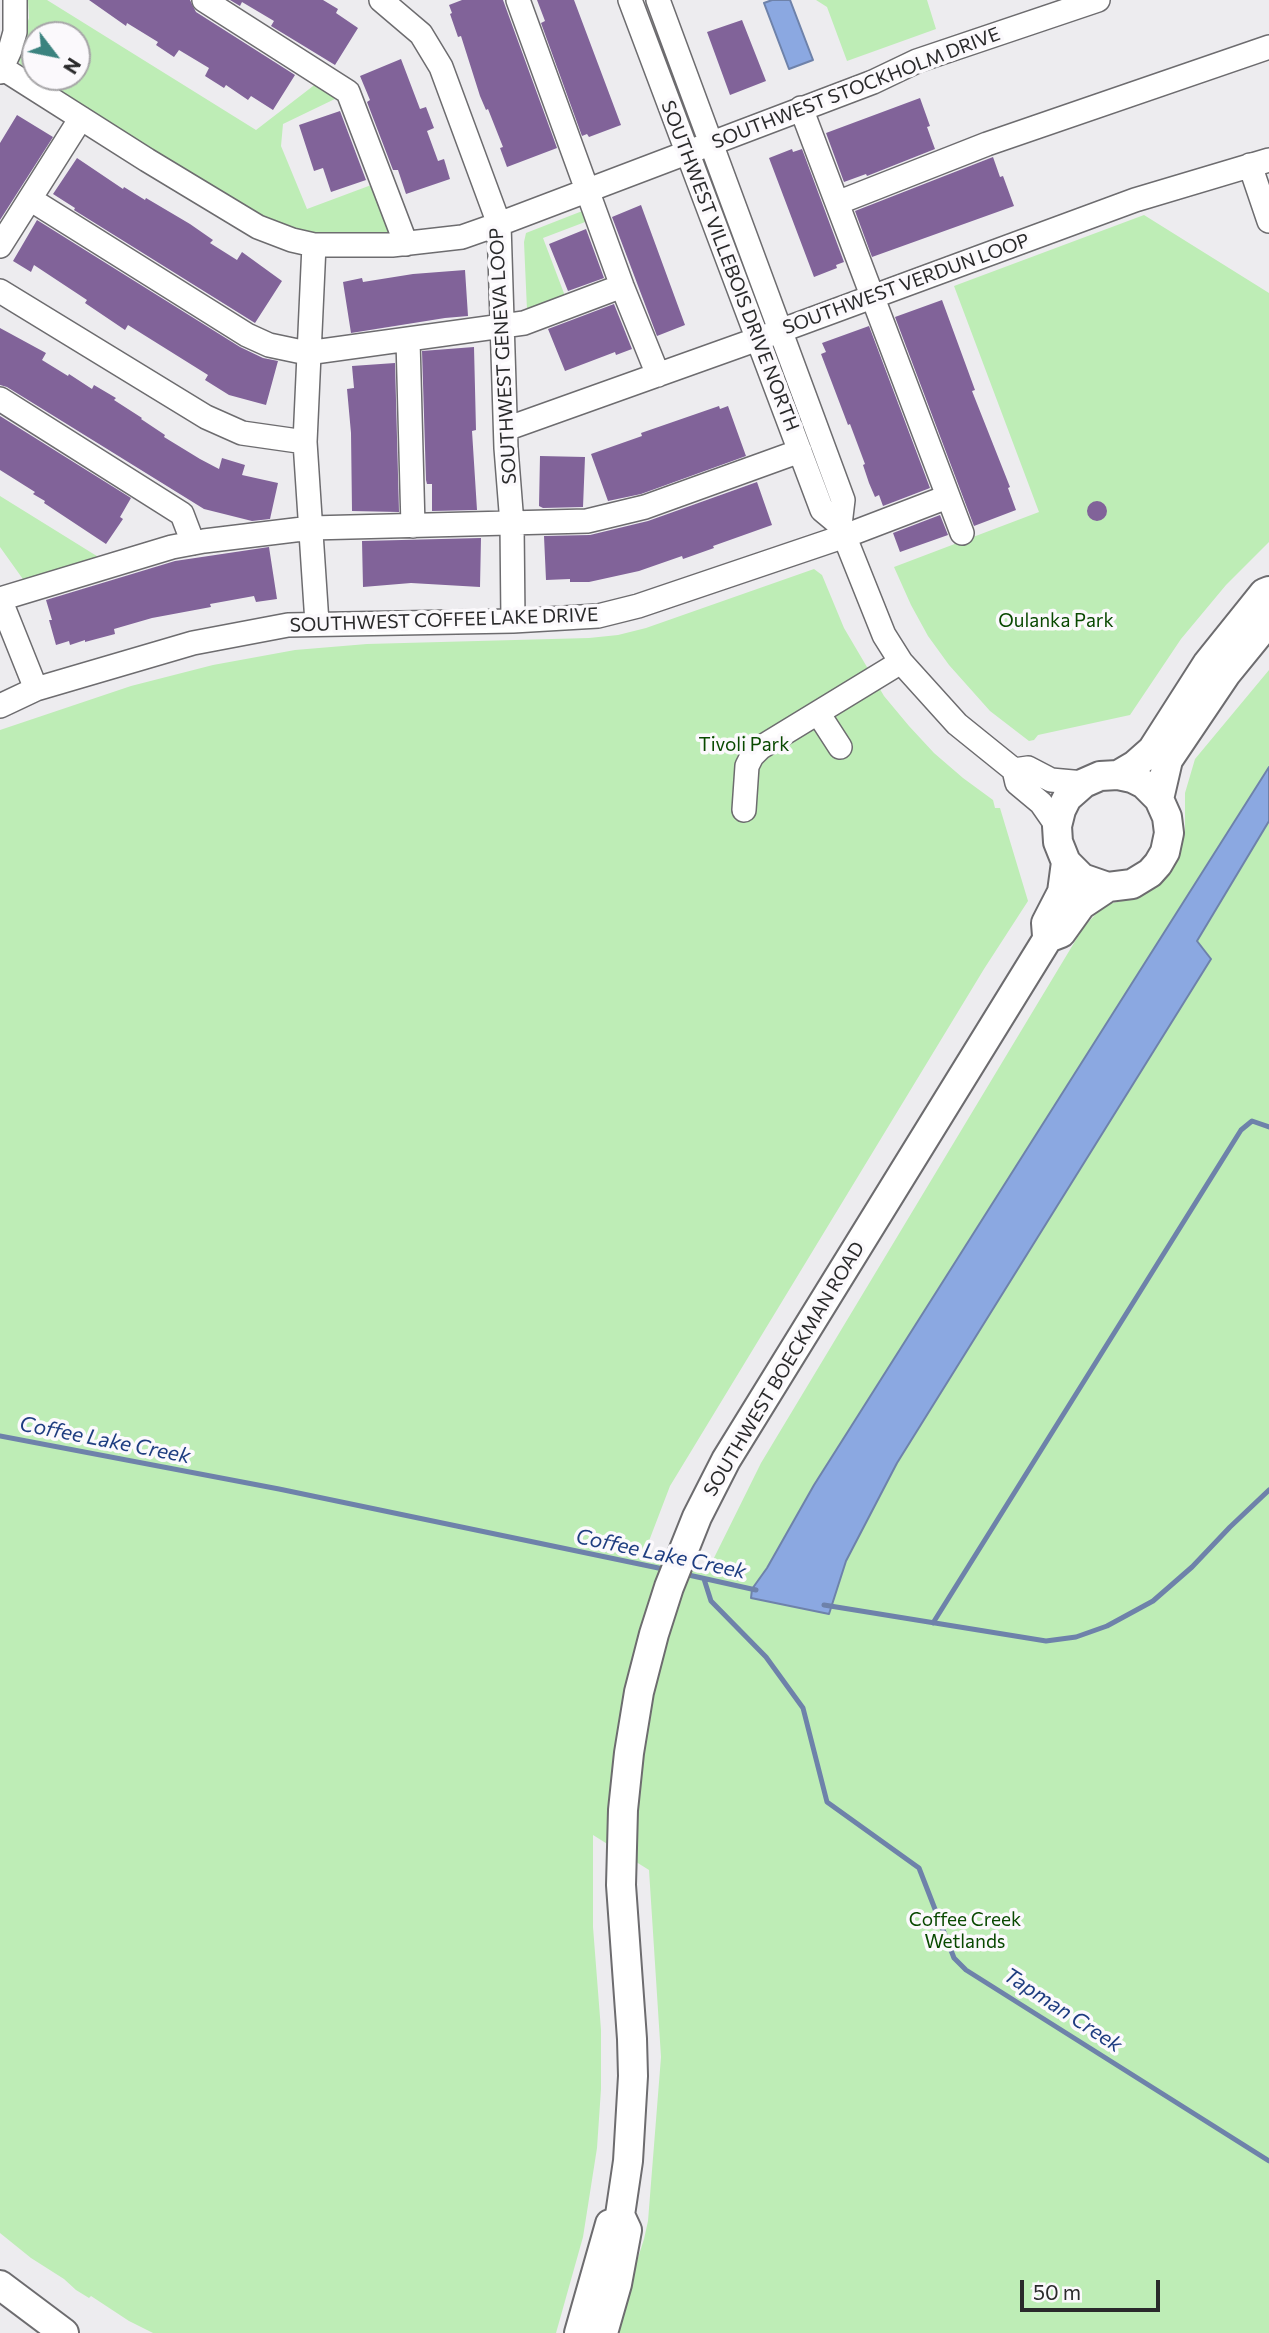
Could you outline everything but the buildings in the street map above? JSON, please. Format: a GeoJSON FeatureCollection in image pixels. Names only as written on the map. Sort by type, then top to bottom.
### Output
{"type":"FeatureCollection","features":[{"type":"Feature","properties":{"kind":"main road"},"geometry":{"type":"LineString","coordinates":[[1118,775],[1152,750],[1207,664],[1264,593],[1269,591]]}},
{"type":"Feature","properties":{"kind":"main road","name":"SOUTHWEST BOECKMAN ROAD"},"geometry":{"type":"LineString","coordinates":[[603,2333],[617,2284],[627,2230],[620,2215],[628,2161],[633,2076],[621,1885],[625,1792],[639,1692],[669,1587],[708,1494],[726,1460],[1048,938],[1061,933],[1081,905],[1108,887],[1132,884],[1150,873],[1158,864],[1165,852],[1169,833],[1167,817],[1160,799],[1168,760],[1226,674],[1269,621]]}},
{"type":"Feature","properties":{"kind":"main road"},"geometry":{"type":"LineString","coordinates":[[1057,826],[1067,798],[1084,783],[1100,776],[1118,775],[1144,784],[1160,799]]}},
{"type":"Feature","properties":{"kind":"main road","name":"SOUTHWEST BOECKMAN ROAD"},"geometry":{"type":"LineString","coordinates":[[1048,938],[1046,923],[1062,892],[1066,862],[1058,842],[1057,826]]}},
{"type":"Feature","properties":{"kind":"main road"},"geometry":{"type":"LineString","coordinates":[[1066,862],[1082,878],[1108,887]]}},
{"type":"Feature","properties":{"kind":"main road","name":"SOUTHWEST BOECKMAN ROAD"},"geometry":{"type":"LineString","coordinates":[[579,2333],[609,2225],[620,2215]]}},
{"type":"Feature","properties":{"kind":"main road"},"geometry":{"type":"LineString","coordinates":[[0,2286],[64,2333]]}},
{"type":"Feature","properties":{"kind":"street"},"geometry":{"type":"LineString","coordinates":[[1,70],[15,32],[16,0]]}},
{"type":"Feature","properties":{"kind":"street"},"geometry":{"type":"LineString","coordinates":[[204,0],[348,92],[406,244]]}},
{"type":"Feature","properties":{"kind":"street"},"geometry":{"type":"LineString","coordinates":[[518,0],[657,375]]}},
{"type":"Feature","properties":{"kind":"street","name":"SOUTHWEST VILLEBOIS DRIVE NORTH"},"geometry":{"type":"LineString","coordinates":[[629,0],[822,510],[843,531]]}},
{"type":"Feature","properties":{"kind":"street","name":"SOUTHWEST VILLEBOIS DRIVE NORTH"},"geometry":{"type":"LineString","coordinates":[[658,0],[843,500],[843,531],[884,635],[901,662],[957,724],[1014,769],[1017,783],[1041,803],[1057,826]]}},
{"type":"Feature","properties":{"kind":"street","name":"SOUTHWEST STOCKHOLM DRIVE"},"geometry":{"type":"LineString","coordinates":[[1,70],[258,227],[314,246],[406,244],[462,237],[499,224],[873,82],[917,61],[1098,0]]}},
{"type":"Feature","properties":{"kind":"street","name":"SOUTHWEST GENEVA LOOP"},"geometry":{"type":"LineString","coordinates":[[389,2],[421,34],[441,67],[499,224],[512,524],[513,621]]}},
{"type":"Feature","properties":{"kind":"street"},"geometry":{"type":"LineString","coordinates":[[837,203],[986,144],[1269,47]]}},
{"type":"Feature","properties":{"kind":"street"},"geometry":{"type":"LineString","coordinates":[[801,108],[962,533]]}},
{"type":"Feature","properties":{"kind":"street"},"geometry":{"type":"LineString","coordinates":[[0,246],[80,118]]}},
{"type":"Feature","properties":{"kind":"street"},"geometry":{"type":"LineString","coordinates":[[1259,162],[1269,221]]}},
{"type":"Feature","properties":{"kind":"street","name":"SOUTHWEST VERDUN LOOP"},"geometry":{"type":"LineString","coordinates":[[506,429],[1135,200],[1259,162]]}},
{"type":"Feature","properties":{"kind":"street"},"geometry":{"type":"LineString","coordinates":[[30,199],[247,335],[268,345],[307,354],[524,323],[622,286]]}},
{"type":"Feature","properties":{"kind":"street"},"geometry":{"type":"LineString","coordinates":[[314,246],[305,442],[317,623]]}},
{"type":"Feature","properties":{"kind":"street"},"geometry":{"type":"LineString","coordinates":[[0,292],[206,417],[242,433],[305,442]]}},
{"type":"Feature","properties":{"kind":"street"},"geometry":{"type":"LineString","coordinates":[[408,340],[414,526]]}},
{"type":"Feature","properties":{"kind":"street"},"geometry":{"type":"LineString","coordinates":[[0,399],[182,514],[193,543]]}},
{"type":"Feature","properties":{"kind":"street"},"geometry":{"type":"LineString","coordinates":[[36,689],[0,599],[193,543],[311,528],[587,520],[645,507],[800,451]]}},
{"type":"Feature","properties":{"kind":"street","name":"SOUTHWEST COFFEE LAKE DRIVE"},"geometry":{"type":"LineString","coordinates":[[0,706],[36,689],[193,643],[288,625],[513,621],[598,616],[638,606],[843,531],[947,497]]}},
{"type":"Feature","properties":{"kind":"street"},"geometry":{"type":"LineString","coordinates":[[744,810],[747,766],[751,756],[901,662]]}},
{"type":"Feature","properties":{"kind":"street"},"geometry":{"type":"LineString","coordinates":[[818,713],[840,747]]}},
{"type":"Feature","properties":{"kind":"street","name":"SOUTHWEST VILLEBOIS DRIVE NORTH"},"geometry":{"type":"LineString","coordinates":[[1014,769],[1028,768],[1051,780],[1084,783]]}},
{"type":"Feature","properties":{"kind":"green space"},"geometry":{"type":"Polygon","coordinates":[[[28,0],[47,0],[81,21],[28,21],[28,0]]]}},
{"type":"Feature","properties":{"kind":"green space"},"geometry":{"type":"Polygon","coordinates":[[[816,0],[927,0],[936,29],[847,61],[827,7],[816,0]]]}},
{"type":"Feature","properties":{"kind":"green space"},"geometry":{"type":"Polygon","coordinates":[[[91,27],[256,130],[317,83],[339,97],[283,124],[281,146],[307,209],[374,184],[389,234],[336,239],[305,235],[275,226],[56,91],[91,91],[91,27]]]}},
{"type":"Feature","properties":{"kind":"green space"},"geometry":{"type":"Polygon","coordinates":[[[21,41],[21,66],[16,55],[21,41]]]}},
{"type":"Feature","properties":{"kind":"green space"},"geometry":{"type":"Polygon","coordinates":[[[590,208],[593,219],[543,238],[565,296],[527,310],[524,242],[526,233],[590,208]]]}},
{"type":"Feature","properties":{"kind":"green space","name":"Oulanka Park"},"geometry":{"type":"Polygon","coordinates":[[[1144,215],[1269,293],[1269,542],[1226,585],[1181,639],[1130,715],[1038,735],[1029,741],[990,711],[949,665],[928,636],[894,567],[1039,512],[954,286],[1144,215]]]}},
{"type":"Feature","properties":{"kind":"green space"},"geometry":{"type":"Polygon","coordinates":[[[0,496],[100,558],[25,582],[0,547],[0,496]]]}},
{"type":"Feature","properties":{"kind":"green space","name":"Coffee Creek Wetlands"},"geometry":{"type":"Polygon","coordinates":[[[814,569],[822,575],[844,628],[884,696],[934,753],[993,800],[995,808],[1000,808],[1028,901],[670,1486],[644,1554],[648,1556],[709,1568],[761,1463],[1083,928],[1104,905],[1135,898],[1159,883],[1177,860],[1185,834],[1185,793],[1195,759],[1269,670],[1269,2333],[614,2333],[648,2221],[661,2057],[649,1870],[593,1835],[593,1927],[601,2030],[597,2148],[583,2237],[556,2333],[153,2333],[76,2290],[0,2233],[0,730],[131,686],[213,665],[295,650],[367,644],[618,635],[646,628],[814,569]]]}},
{"type":"Feature","properties":{"kind":"water"},"geometry":{"type":"Polygon","coordinates":[[[790,0],[813,60],[789,69],[764,3],[790,0]]]}},
{"type":"Feature","properties":{"kind":"water"},"geometry":{"type":"Polygon","coordinates":[[[1269,767],[1269,821],[1197,941],[1211,959],[897,1463],[846,1561],[829,1614],[751,1598],[752,1589],[767,1568],[814,1485],[1269,767]]]}},
{"type":"Feature","properties":{"kind":"waterway"},"geometry":{"type":"LineString","coordinates":[[933,1623],[1241,1130],[1252,1121],[1269,1127]]}},
{"type":"Feature","properties":{"kind":"waterway","name":"Coffee Lake Creek"},"geometry":{"type":"LineString","coordinates":[[0,1436],[279,1489],[668,1570]]}},
{"type":"Feature","properties":{"kind":"waterway","name":"Coffee Lake Creek"},"geometry":{"type":"LineString","coordinates":[[824,1605],[1046,1641],[1076,1637],[1107,1626],[1153,1601],[1192,1567],[1269,1490]]}},
{"type":"Feature","properties":{"kind":"waterway","name":"Coffee Lake Creek"},"geometry":{"type":"LineString","coordinates":[[684,1574],[756,1590]]}},
{"type":"Feature","properties":{"kind":"waterway","name":"Tapman Creek"},"geometry":{"type":"LineString","coordinates":[[704,1579],[711,1601],[766,1657],[803,1708],[827,1802],[919,1868],[954,1958],[966,1970],[1269,2161]]}},
{"type":"Feature","properties":{"kind":"park label","name":"Tivoli Park"},"geometry":{"type":"Point","coordinates":[744,745]}}]}
